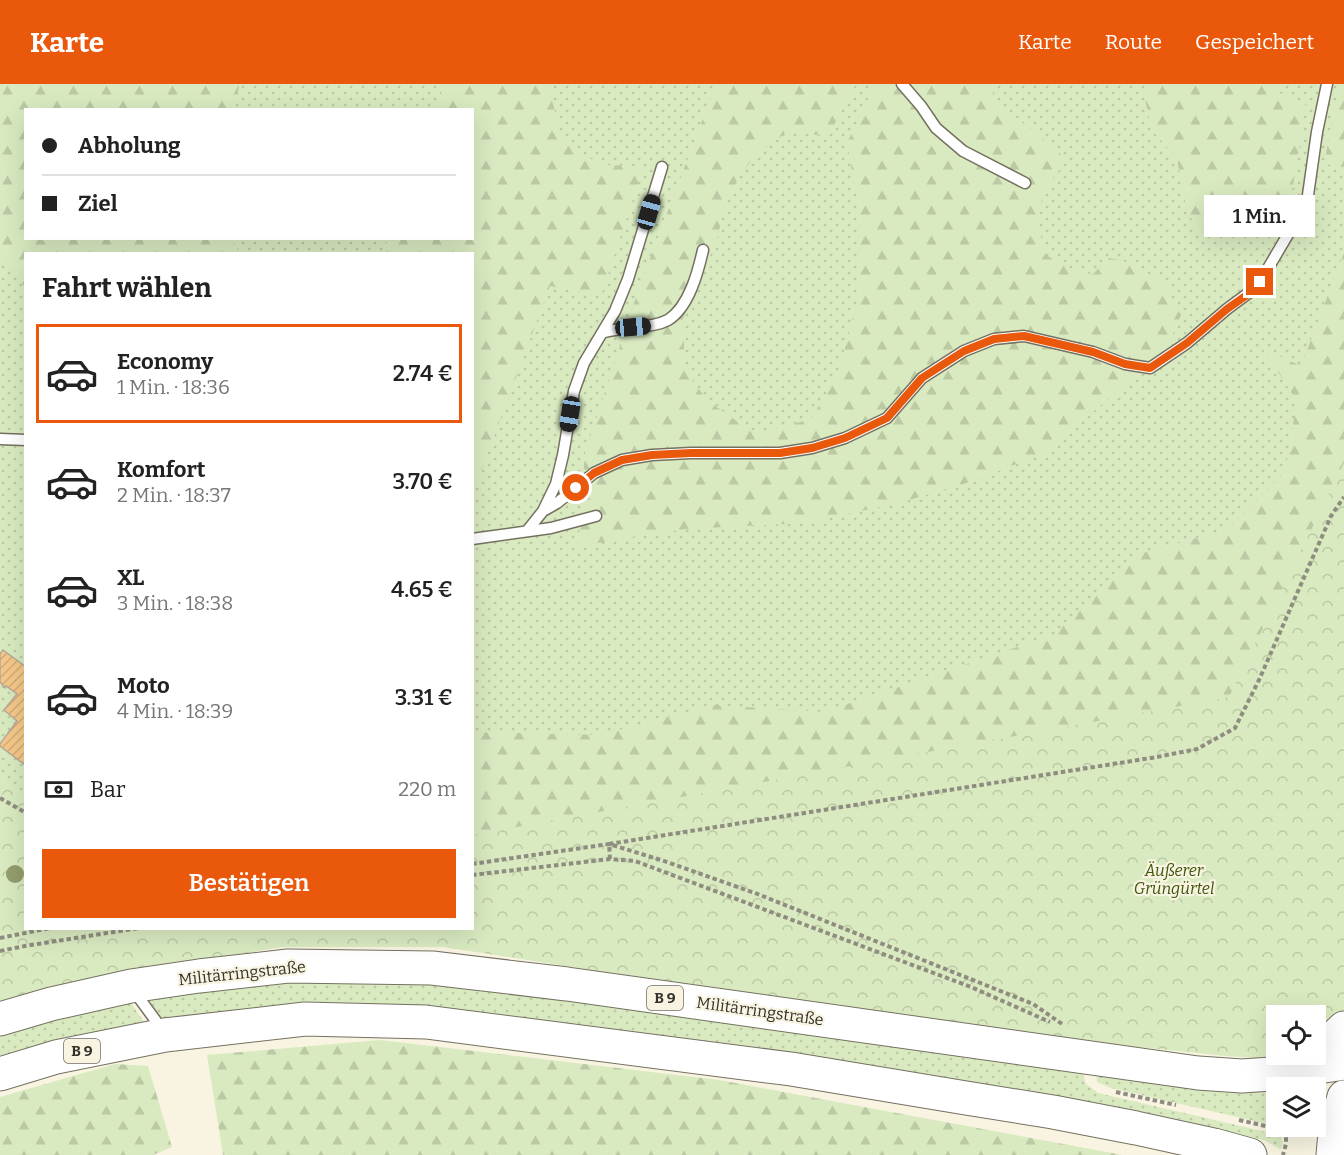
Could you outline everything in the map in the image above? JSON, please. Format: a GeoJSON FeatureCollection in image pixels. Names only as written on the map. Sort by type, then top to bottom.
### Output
{"type":"FeatureCollection","features":[{"type":"Feature","properties":{"kind":"main road","name":"Militärringstraße"},"geometry":{"type":"LineString","coordinates":[[0,1019],[51,1004],[131,986],[288,966],[432,968],[1082,1046],[1198,1073],[1242,1076],[1344,1063]]}},
{"type":"Feature","properties":{"kind":"main road","name":"B 9"},"geometry":{"type":"LineString","coordinates":[[0,1074],[56,1057],[165,1035],[305,1019],[426,1022],[791,1069],[1053,1112],[1214,1145],[1250,1155]]}},
{"type":"Feature","properties":{"kind":"main road"},"geometry":{"type":"LineString","coordinates":[[1300,1070],[1344,1028]]}},
{"type":"Feature","properties":{"kind":"main road"},"geometry":{"type":"LineString","coordinates":[[1333,1155],[1338,1118],[1344,1097]]}},
{"type":"Feature","properties":{"kind":"lane"},"geometry":{"type":"LineString","coordinates":[[902,84],[936,128],[963,151],[1025,183]]}},
{"type":"Feature","properties":{"kind":"lane"},"geometry":{"type":"LineString","coordinates":[[543,510],[557,503],[594,473],[622,460],[652,455],[691,453],[780,453],[812,448],[845,438],[887,418],[922,378],[964,351],[994,339],[1024,336],[1093,352],[1125,364],[1150,368],[1187,343],[1227,309],[1254,290],[1260,282],[1307,202],[1317,132],[1327,84]]}},
{"type":"Feature","properties":{"kind":"lane"},"geometry":{"type":"LineString","coordinates":[[527,531],[543,510],[556,484],[564,455],[574,391],[584,363],[615,311],[628,279],[662,167]]}},
{"type":"Feature","properties":{"kind":"lane"},"geometry":{"type":"LineString","coordinates":[[603,332],[653,325],[669,319],[691,291],[703,250]]}},
{"type":"Feature","properties":{"kind":"lane"},"geometry":{"type":"LineString","coordinates":[[0,439],[24,440]]}},
{"type":"Feature","properties":{"kind":"lane"},"geometry":{"type":"LineString","coordinates":[[474,539],[551,528],[596,516]]}},
{"type":"Feature","properties":{"kind":"lane"},"geometry":{"type":"LineString","coordinates":[[131,986],[165,1035]]}},
{"type":"Feature","properties":{"kind":"path"},"geometry":{"type":"LineString","coordinates":[[474,864],[1157,758],[1197,749],[1235,728],[1259,680],[1331,516],[1344,497]]}},
{"type":"Feature","properties":{"kind":"path"},"geometry":{"type":"LineString","coordinates":[[0,798],[24,812]]}},
{"type":"Feature","properties":{"kind":"path"},"geometry":{"type":"LineString","coordinates":[[609,844],[610,859]]}},
{"type":"Feature","properties":{"kind":"path"},"geometry":{"type":"LineString","coordinates":[[609,844],[755,893],[1033,1004],[1082,1046]]}},
{"type":"Feature","properties":{"kind":"path"},"geometry":{"type":"LineString","coordinates":[[474,875],[610,859],[635,861],[971,987],[1082,1046]]}},
{"type":"Feature","properties":{"kind":"path"},"geometry":{"type":"LineString","coordinates":[[0,938],[40,930]]}},
{"type":"Feature","properties":{"kind":"path"},"geometry":{"type":"LineString","coordinates":[[0,951],[126,930]]}},
{"type":"Feature","properties":{"kind":"path"},"geometry":{"type":"LineString","coordinates":[[1106,1090],[1178,1106]]}},
{"type":"Feature","properties":{"kind":"path"},"geometry":{"type":"LineString","coordinates":[[1234,1119],[1279,1129],[1286,1135],[1283,1155]]}},
{"type":"Feature","properties":{"kind":"green space"},"geometry":{"type":"Polygon","coordinates":[[[0,84],[1344,84],[1344,463],[1229,697],[474,835],[474,252],[24,252],[24,794],[0,780],[0,84]]]}},
{"type":"Feature","properties":{"kind":"green space"},"geometry":{"type":"Polygon","coordinates":[[[0,84],[240,84],[233,108],[24,108],[24,240],[233,240],[237,252],[24,252],[24,286],[0,256],[0,84]]]}},
{"type":"Feature","properties":{"kind":"green space"},"geometry":{"type":"Polygon","coordinates":[[[444,84],[554,84],[551,97],[564,144],[602,165],[644,166],[601,296],[550,286],[474,490],[474,252],[382,252],[388,240],[474,240],[474,108],[436,108],[444,84]]]}},
{"type":"Feature","properties":{"kind":"green space"},"geometry":{"type":"Polygon","coordinates":[[[716,84],[856,84],[828,136],[787,132],[755,155],[727,195],[717,240],[683,319],[685,370],[707,400],[755,434],[811,419],[838,374],[860,291],[860,217],[847,143],[875,84],[993,84],[994,99],[1041,138],[1056,145],[1062,157],[1062,167],[1047,187],[1039,210],[1040,230],[1046,255],[1073,271],[1093,274],[1100,267],[1103,257],[1122,260],[1163,281],[1181,315],[1167,348],[1047,452],[973,481],[899,503],[805,523],[687,529],[578,546],[585,453],[641,282],[716,84]]]}},
{"type":"Feature","properties":{"kind":"green space"},"geometry":{"type":"Polygon","coordinates":[[[1145,84],[1281,84],[1280,93],[1306,105],[1292,191],[1269,218],[1213,238],[1195,227],[1186,206],[1177,159],[1152,130],[1144,95],[1145,84]]]}},
{"type":"Feature","properties":{"kind":"green space"},"geometry":{"type":"Polygon","coordinates":[[[1339,84],[1344,84],[1344,167],[1324,164],[1339,84]]]}},
{"type":"Feature","properties":{"kind":"green space"},"geometry":{"type":"Polygon","coordinates":[[[1344,253],[1344,623],[1256,682],[708,988],[445,947],[281,947],[82,980],[152,930],[474,930],[474,732],[599,735],[714,705],[824,712],[1053,635],[1142,553],[1227,530],[1285,472],[1297,401],[1262,348],[1301,366],[1344,253]]]}},
{"type":"Feature","properties":{"kind":"green space","name":"Äußerer Grüngürtel"},"geometry":{"type":"Polygon","coordinates":[[[1344,463],[1344,1016],[1326,1033],[1326,1005],[1266,1005],[1266,1059],[1225,1056],[1129,1046],[708,988],[445,947],[281,947],[83,980],[0,1003],[0,780],[24,794],[24,930],[474,930],[474,835],[1229,697],[1344,463]]]}},
{"type":"Feature","properties":{"kind":"green space"},"geometry":{"type":"Polygon","coordinates":[[[330,979],[476,987],[1083,1070],[1085,1083],[1098,1093],[1266,1132],[1266,1137],[1281,1137],[1283,1145],[1280,1149],[1266,1141],[1123,1108],[1065,1102],[845,1064],[165,1023],[145,999],[218,988],[330,979]]]}},
{"type":"Feature","properties":{"kind":"green space"},"geometry":{"type":"Polygon","coordinates":[[[130,1002],[147,1026],[0,1062],[0,1036],[100,1007],[130,1002]]]}},
{"type":"Feature","properties":{"kind":"green space"},"geometry":{"type":"Polygon","coordinates":[[[380,1040],[719,1080],[1123,1155],[223,1155],[207,1055],[380,1040]]]}},
{"type":"Feature","properties":{"kind":"green space"},"geometry":{"type":"Polygon","coordinates":[[[115,1064],[148,1066],[172,1147],[153,1155],[0,1155],[0,1097],[115,1064]]]}},
{"type":"Feature","properties":{"kind":"green space"},"geometry":{"type":"Polygon","coordinates":[[[1096,1072],[1266,1089],[1266,1124],[1111,1088],[1097,1082],[1096,1072]]]}},
{"type":"Feature","properties":{"kind":"building"},"geometry":{"type":"Polygon","coordinates":[[[3,650],[24,666],[24,764],[0,746],[17,721],[4,710],[17,694],[6,686],[5,688],[0,682],[0,654],[3,650]]]}},
{"type":"Feature","properties":{"kind":"route"},"geometry":{"type":"LineString","coordinates":[[576,488],[594,473],[622,460],[652,455],[691,453],[780,453],[812,448],[845,438],[887,418],[922,378],[964,351],[994,339],[1024,336],[1093,352],[1125,364],[1150,368],[1187,343],[1227,309],[1254,290],[1260,282]]}}]}
